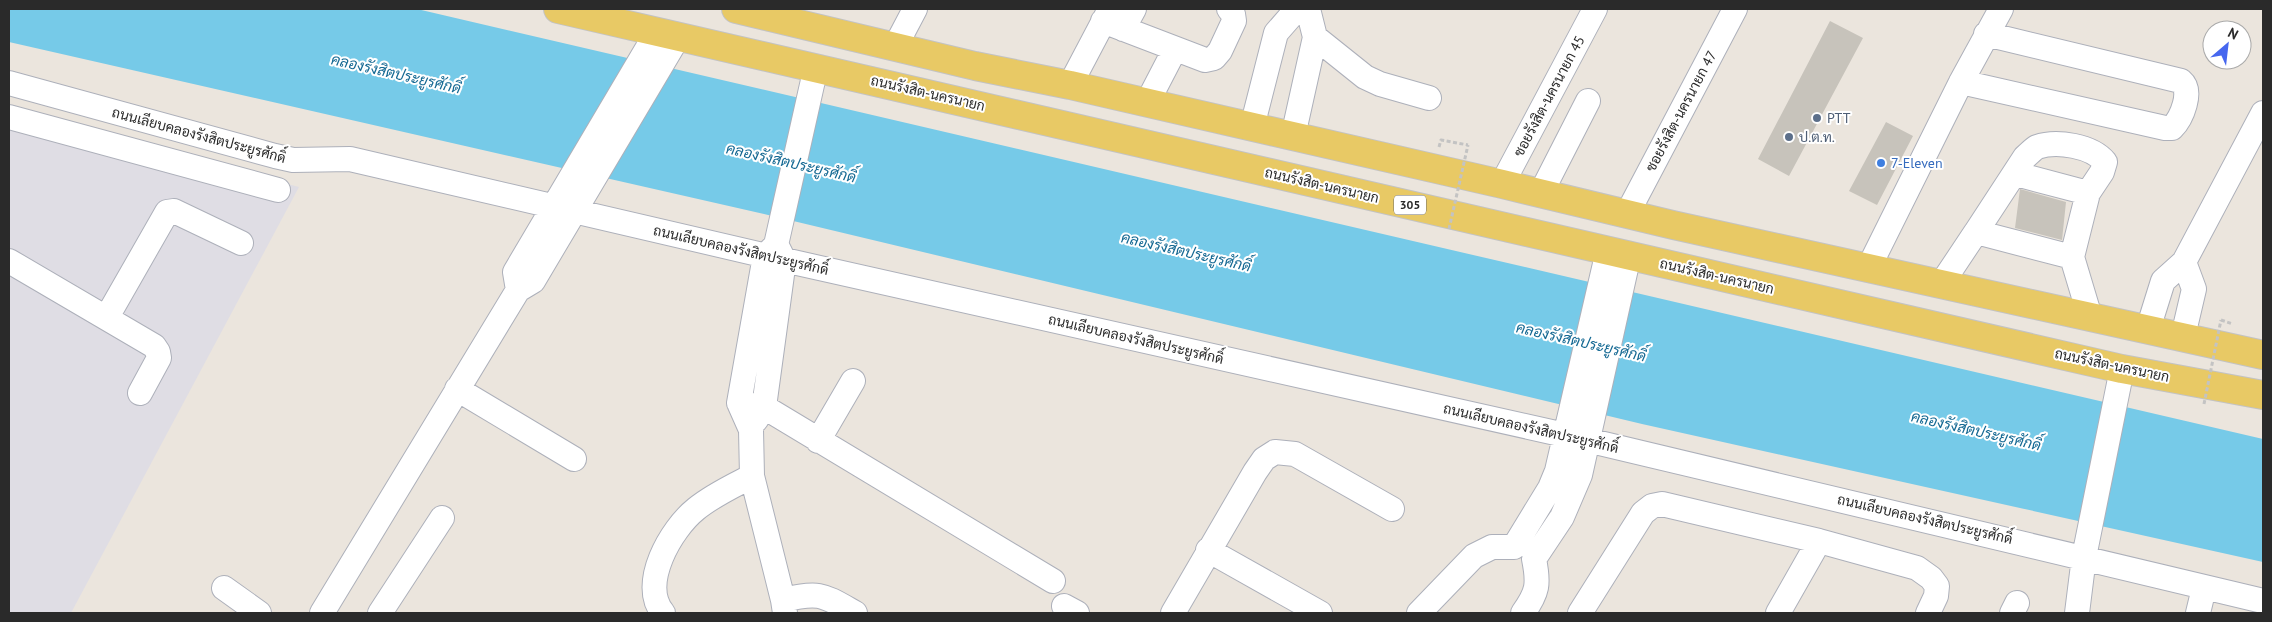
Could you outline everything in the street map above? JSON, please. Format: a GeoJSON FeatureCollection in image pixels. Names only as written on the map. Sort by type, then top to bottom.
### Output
{"type":"FeatureCollection","features":[{"type":"Feature","properties":{"kind":"main road","name":"ถนนรังสิต-นครนายก"},"geometry":{"type":"LineString","coordinates":[[558,9],[663,43],[814,79],[2120,381],[2263,396]]}},
{"type":"Feature","properties":{"kind":"main road"},"geometry":{"type":"LineString","coordinates":[[736,9],[782,14],[895,47],[1070,85],[1868,269],[1942,283],[2263,355]]}},
{"type":"Feature","properties":{"kind":"street"},"geometry":{"type":"LineString","coordinates":[[895,47],[915,9]]}},
{"type":"Feature","properties":{"kind":"street"},"geometry":{"type":"LineString","coordinates":[[1070,85],[1118,17],[1175,49],[1205,60],[1214,58],[1220,51],[1234,21],[1233,14],[1229,9]]}},
{"type":"Feature","properties":{"kind":"street"},"geometry":{"type":"LineString","coordinates":[[1252,127],[1276,33],[1297,9]]}},
{"type":"Feature","properties":{"kind":"street"},"geometry":{"type":"LineString","coordinates":[[1292,136],[1315,37],[1308,9]]}},
{"type":"Feature","properties":{"kind":"street","name":"ซอยรังสิต-นครนายก 45"},"geometry":{"type":"LineString","coordinates":[[1502,184],[1596,9]]}},
{"type":"Feature","properties":{"kind":"street","name":"ซอยรังสิต-นครนายก 47"},"geometry":{"type":"LineString","coordinates":[[1627,214],[1735,9]]}},
{"type":"Feature","properties":{"kind":"street"},"geometry":{"type":"LineString","coordinates":[[1868,269],[1986,34],[2001,9]]}},
{"type":"Feature","properties":{"kind":"street"},"geometry":{"type":"LineString","coordinates":[[1962,82],[2165,128],[2172,128],[2177,123],[2188,92],[2186,85],[2181,81],[1986,34]]}},
{"type":"Feature","properties":{"kind":"street"},"geometry":{"type":"LineString","coordinates":[[1315,37],[1365,77],[1380,84],[1429,98]]}},
{"type":"Feature","properties":{"kind":"street"},"geometry":{"type":"LineString","coordinates":[[322,613],[518,290],[533,281],[564,209],[663,43]]}},
{"type":"Feature","properties":{"kind":"street"},"geometry":{"type":"LineString","coordinates":[[1147,103],[1175,49]]}},
{"type":"Feature","properties":{"kind":"street"},"geometry":{"type":"LineString","coordinates":[[814,79],[739,403],[751,430],[752,476],[784,606],[810,594],[831,600],[855,613]]}},
{"type":"Feature","properties":{"kind":"street","name":"ถนนเลียบคลองรังสิตประยูรศักดิ์"},"geometry":{"type":"LineString","coordinates":[[9,83],[275,156],[293,160],[350,159],[564,209],[776,247],[1577,438],[2085,547],[2204,588],[2263,601]]}},
{"type":"Feature","properties":{"kind":"street"},"geometry":{"type":"LineString","coordinates":[[1541,193],[1588,101]]}},
{"type":"Feature","properties":{"kind":"street"},"geometry":{"type":"LineString","coordinates":[[2148,329],[2163,281],[2184,262],[2263,113]]}},
{"type":"Feature","properties":{"kind":"street"},"geometry":{"type":"LineString","coordinates":[[9,117],[278,190]]}},
{"type":"Feature","properties":{"kind":"street"},"geometry":{"type":"LineString","coordinates":[[1942,283],[2016,174],[2025,157],[2036,147],[2051,144],[2076,147],[2100,156],[2106,162],[2102,172],[2088,193],[2072,257],[2090,317]]}},
{"type":"Feature","properties":{"kind":"street"},"geometry":{"type":"LineString","coordinates":[[2016,174],[2088,193]]}},
{"type":"Feature","properties":{"kind":"street"},"geometry":{"type":"LineString","coordinates":[[107,317],[167,212],[174,211],[241,243]]}},
{"type":"Feature","properties":{"kind":"street"},"geometry":{"type":"LineString","coordinates":[[1976,232],[2072,257]]}},
{"type":"Feature","properties":{"kind":"street"},"geometry":{"type":"LineString","coordinates":[[751,430],[764,407],[776,247]]}},
{"type":"Feature","properties":{"kind":"street"},"geometry":{"type":"LineString","coordinates":[[9,261],[154,346],[158,352],[156,364],[140,393]]}},
{"type":"Feature","properties":{"kind":"street"},"geometry":{"type":"LineString","coordinates":[[2183,336],[2194,290],[2184,262]]}},
{"type":"Feature","properties":{"kind":"street"},"geometry":{"type":"LineString","coordinates":[[1524,553],[1557,471],[1577,438],[1616,263]]}},
{"type":"Feature","properties":{"kind":"street"},"geometry":{"type":"LineString","coordinates":[[818,441],[853,381]]}},
{"type":"Feature","properties":{"kind":"street"},"geometry":{"type":"LineString","coordinates":[[2077,613],[2085,547],[2120,381]]}},
{"type":"Feature","properties":{"kind":"street"},"geometry":{"type":"LineString","coordinates":[[457,389],[574,459]]}},
{"type":"Feature","properties":{"kind":"street"},"geometry":{"type":"LineString","coordinates":[[739,403],[764,407],[1053,581]]}},
{"type":"Feature","properties":{"kind":"street"},"geometry":{"type":"LineString","coordinates":[[1172,613],[1255,472],[1264,459],[1275,452],[1295,454],[1392,509]]}},
{"type":"Feature","properties":{"kind":"street"},"geometry":{"type":"LineString","coordinates":[[663,613],[654,593],[654,579],[661,556],[677,530],[695,510],[721,492],[752,476]]}},
{"type":"Feature","properties":{"kind":"street"},"geometry":{"type":"LineString","coordinates":[[1590,610],[1643,513],[1652,506],[1671,505],[1819,541],[1916,568],[1931,578],[1937,586],[1936,596],[1928,613]]}},
{"type":"Feature","properties":{"kind":"street"},"geometry":{"type":"LineString","coordinates":[[380,613],[442,518]]}},
{"type":"Feature","properties":{"kind":"street"},"geometry":{"type":"LineString","coordinates":[[1778,613],[1819,541]]}},
{"type":"Feature","properties":{"kind":"street"},"geometry":{"type":"LineString","coordinates":[[1419,613],[1474,556],[1492,547],[1524,553],[1537,575],[1535,597],[1523,613]]}},
{"type":"Feature","properties":{"kind":"street"},"geometry":{"type":"LineString","coordinates":[[1208,550],[1320,613]]}},
{"type":"Feature","properties":{"kind":"street"},"geometry":{"type":"LineString","coordinates":[[224,588],[259,613]]}},
{"type":"Feature","properties":{"kind":"street"},"geometry":{"type":"LineString","coordinates":[[2198,613],[2204,588]]}},
{"type":"Feature","properties":{"kind":"path"},"geometry":{"type":"LineString","coordinates":[[1449,229],[1468,145]]}},
{"type":"Feature","properties":{"kind":"path"},"geometry":{"type":"LineString","coordinates":[[2204,404],[2221,320]]}},
{"type":"Feature","properties":{"kind":"shaded area"},"geometry":{"type":"Polygon","coordinates":[[[9,112],[299,187],[71,613],[9,613],[9,112]]]}},
{"type":"Feature","properties":{"kind":"water","name":"คลองรังสิตประยูรศักดิ์"},"geometry":{"type":"Polygon","coordinates":[[[9,9],[417,9],[2263,439],[2263,562],[1642,424],[764,214],[9,42],[9,9]]]}},
{"type":"Feature","properties":{"kind":"building"},"geometry":{"type":"Polygon","coordinates":[[[1830,21],[1863,38],[1789,176],[1758,159],[1830,21]]]}},
{"type":"Feature","properties":{"kind":"building","name":"7-Eleven"},"geometry":{"type":"Polygon","coordinates":[[[1886,122],[1913,136],[1877,205],[1849,191],[1886,122]]]}},
{"type":"Feature","properties":{"kind":"building"},"geometry":{"type":"Polygon","coordinates":[[[2020,189],[2066,202],[2062,240],[2015,228],[2020,189]]]}},
{"type":"Feature","properties":{"kind":"place","name":"PTT"},"geometry":{"type":"Point","coordinates":[1817,118]}},
{"type":"Feature","properties":{"kind":"place","name":"ป.ต.ท."},"geometry":{"type":"Point","coordinates":[1789,137]}},
{"type":"Feature","properties":{"kind":"place","name":"7-Eleven"},"geometry":{"type":"Point","coordinates":[1881,163]}}]}
